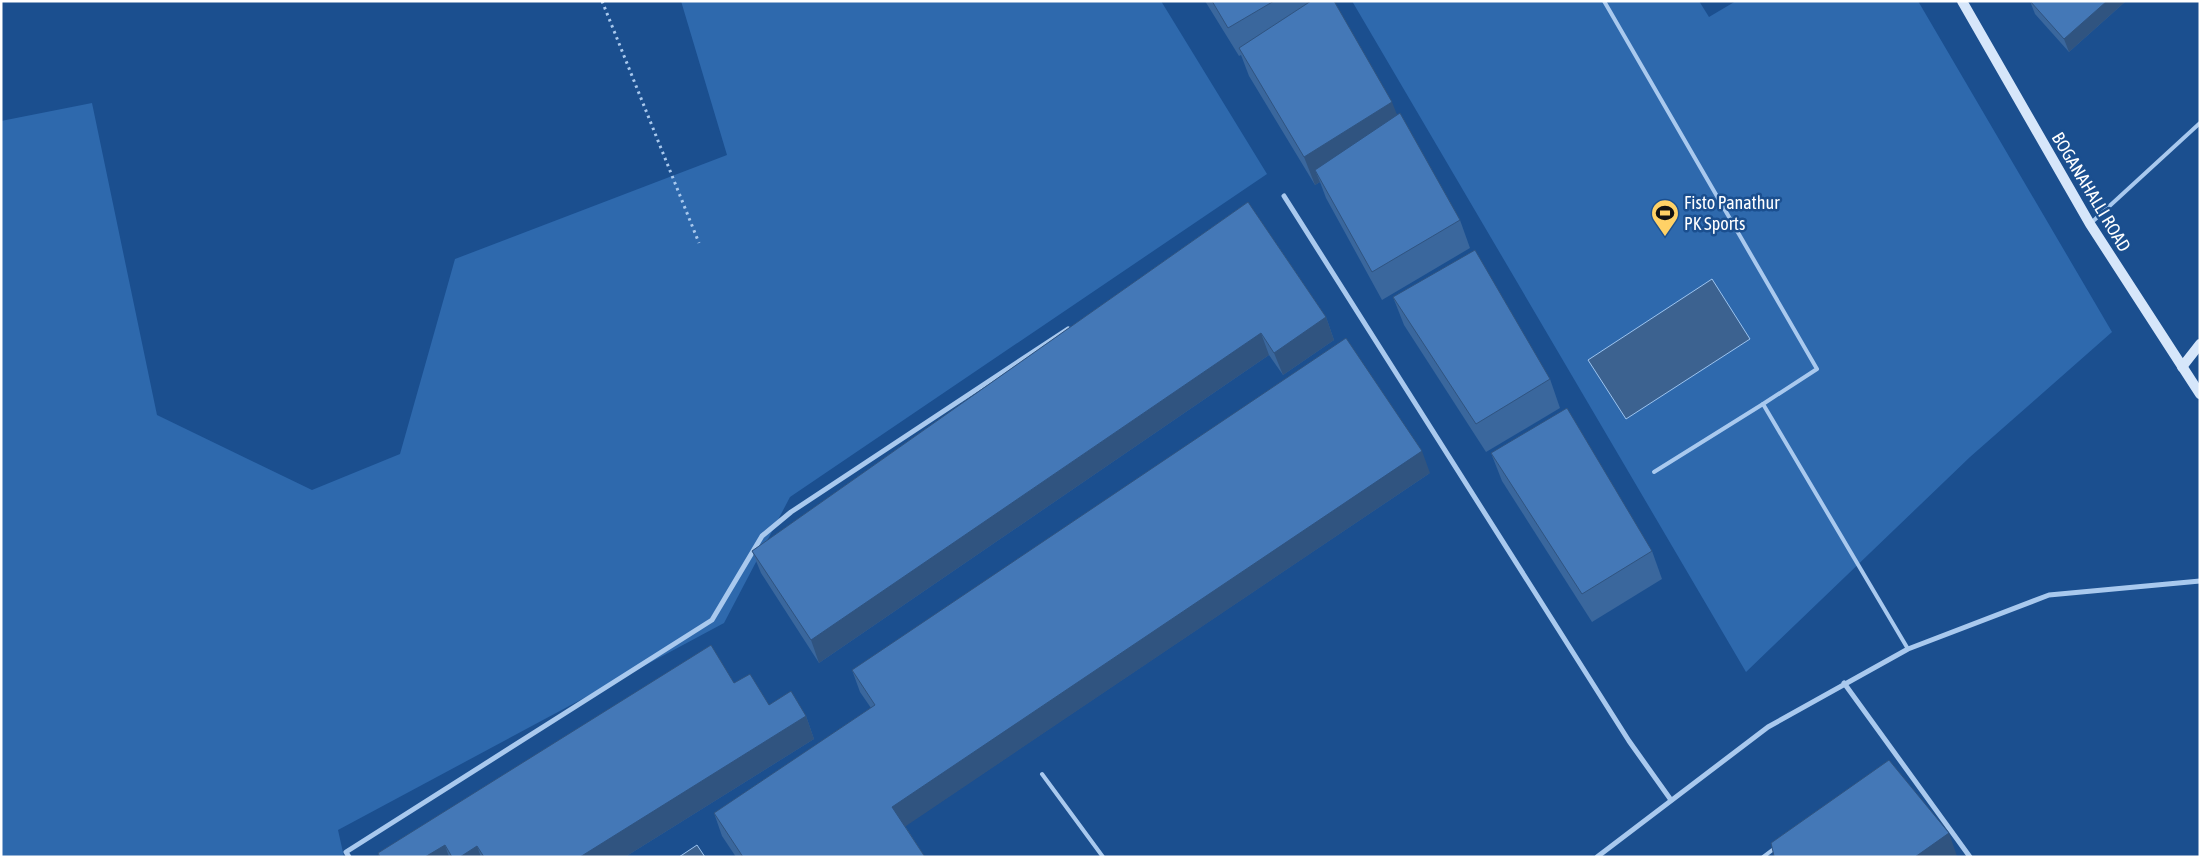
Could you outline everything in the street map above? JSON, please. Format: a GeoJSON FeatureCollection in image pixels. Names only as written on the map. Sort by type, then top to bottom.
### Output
{"type":"FeatureCollection","features":[{"type":"Feature","properties":{"kind":"street","name":"BOGANAHALLI ROAD"},"geometry":{"type":"LineString","coordinates":[[1962,1],[2090,224],[2200,394]]}},
{"type":"Feature","properties":{"kind":"street"},"geometry":{"type":"LineString","coordinates":[[1284,196],[1624,732],[1671,800]]}},
{"type":"Feature","properties":{"kind":"street"},"geometry":{"type":"LineString","coordinates":[[349,857],[346,852],[712,620],[762,536],[791,512],[1072,326]]}},
{"type":"Feature","properties":{"kind":"street"},"geometry":{"type":"LineString","coordinates":[[2182,367],[2200,344]]}},
{"type":"Feature","properties":{"kind":"street"},"geometry":{"type":"LineString","coordinates":[[1596,857],[1768,727],[1908,649],[2049,595],[2200,582]]}},
{"type":"Feature","properties":{"kind":"street"},"geometry":{"type":"LineString","coordinates":[[1844,683],[1970,857]]}},
{"type":"Feature","properties":{"kind":"lane"},"geometry":{"type":"LineString","coordinates":[[1604,1],[1817,369],[1654,472]]}},
{"type":"Feature","properties":{"kind":"lane"},"geometry":{"type":"LineString","coordinates":[[2090,224],[2200,123]]}},
{"type":"Feature","properties":{"kind":"lane"},"geometry":{"type":"LineString","coordinates":[[1763,404],[1908,649]]}},
{"type":"Feature","properties":{"kind":"lane"},"geometry":{"type":"LineString","coordinates":[[1891,764],[1899,759]]}},
{"type":"Feature","properties":{"kind":"lane"},"geometry":{"type":"LineString","coordinates":[[1042,774],[1103,857]]}},
{"type":"Feature","properties":{"kind":"lane"},"geometry":{"type":"LineString","coordinates":[[1763,857],[1779,845]]}},
{"type":"Feature","properties":{"kind":"path"},"geometry":{"type":"LineString","coordinates":[[602,1],[699,243]]}},
{"type":"Feature","properties":{"kind":"shaded area"},"geometry":{"type":"Polygon","coordinates":[[[681,1],[1161,1],[1267,174],[790,497],[724,623],[338,830],[344,857],[1,857],[1,121],[92,103],[157,415],[312,490],[400,454],[455,259],[727,155],[681,1]]]}},
{"type":"Feature","properties":{"kind":"shaded area","name":"Fisto Panathur PK Sports"},"geometry":{"type":"Polygon","coordinates":[[[1352,1],[1699,1],[1709,17],[1736,1],[1918,1],[2112,332],[1970,457],[1746,672],[1352,1]]]}},
{"type":"Feature","properties":{"kind":"shaded area"},"geometry":{"type":"Polygon","coordinates":[[[1712,279],[1750,339],[1626,419],[1588,360],[1712,279]]]}},
{"type":"Feature","properties":{"kind":"shaded area"},"geometry":{"type":"Polygon","coordinates":[[[697,845],[705,857],[679,857],[697,845]]]}},
{"type":"Feature","properties":{"kind":"building"},"geometry":{"type":"Polygon","coordinates":[[[1212,1],[1274,1],[1228,28],[1212,1]]]}},
{"type":"Feature","properties":{"kind":"building"},"geometry":{"type":"Polygon","coordinates":[[[1311,1],[1334,1],[1392,102],[1304,157],[1239,48],[1311,1]]]}},
{"type":"Feature","properties":{"kind":"building"},"geometry":{"type":"Polygon","coordinates":[[[2030,1],[2107,1],[2064,39],[2030,1]]]}},
{"type":"Feature","properties":{"kind":"building"},"geometry":{"type":"Polygon","coordinates":[[[1400,113],[1460,220],[1372,272],[1315,170],[1400,113]]]}},
{"type":"Feature","properties":{"kind":"building"},"geometry":{"type":"Polygon","coordinates":[[[1248,202],[1326,317],[1274,353],[1261,333],[811,640],[752,551],[1248,202]]]}},
{"type":"Feature","properties":{"kind":"building"},"geometry":{"type":"Polygon","coordinates":[[[1475,250],[1550,379],[1476,424],[1393,297],[1475,250]]]}},
{"type":"Feature","properties":{"kind":"building"},"geometry":{"type":"Polygon","coordinates":[[[1346,338],[1422,451],[892,807],[925,857],[743,857],[714,813],[875,705],[852,670],[1346,338]]]}},
{"type":"Feature","properties":{"kind":"building"},"geometry":{"type":"Polygon","coordinates":[[[1567,408],[1652,551],[1582,594],[1491,453],[1567,408]]]}},
{"type":"Feature","properties":{"kind":"building"},"geometry":{"type":"Polygon","coordinates":[[[711,645],[734,683],[750,674],[769,705],[791,691],[806,716],[580,857],[484,857],[477,846],[460,857],[452,857],[445,845],[425,857],[380,857],[378,853],[711,645]]]}},
{"type":"Feature","properties":{"kind":"building"},"geometry":{"type":"Polygon","coordinates":[[[1889,760],[1949,833],[1915,857],[1773,857],[1771,843],[1889,760]]]}},
{"type":"Feature","properties":{"kind":"place","name":"Fisto Panathur PK Sports"},"geometry":{"type":"Point","coordinates":[1665,237]}}]}
